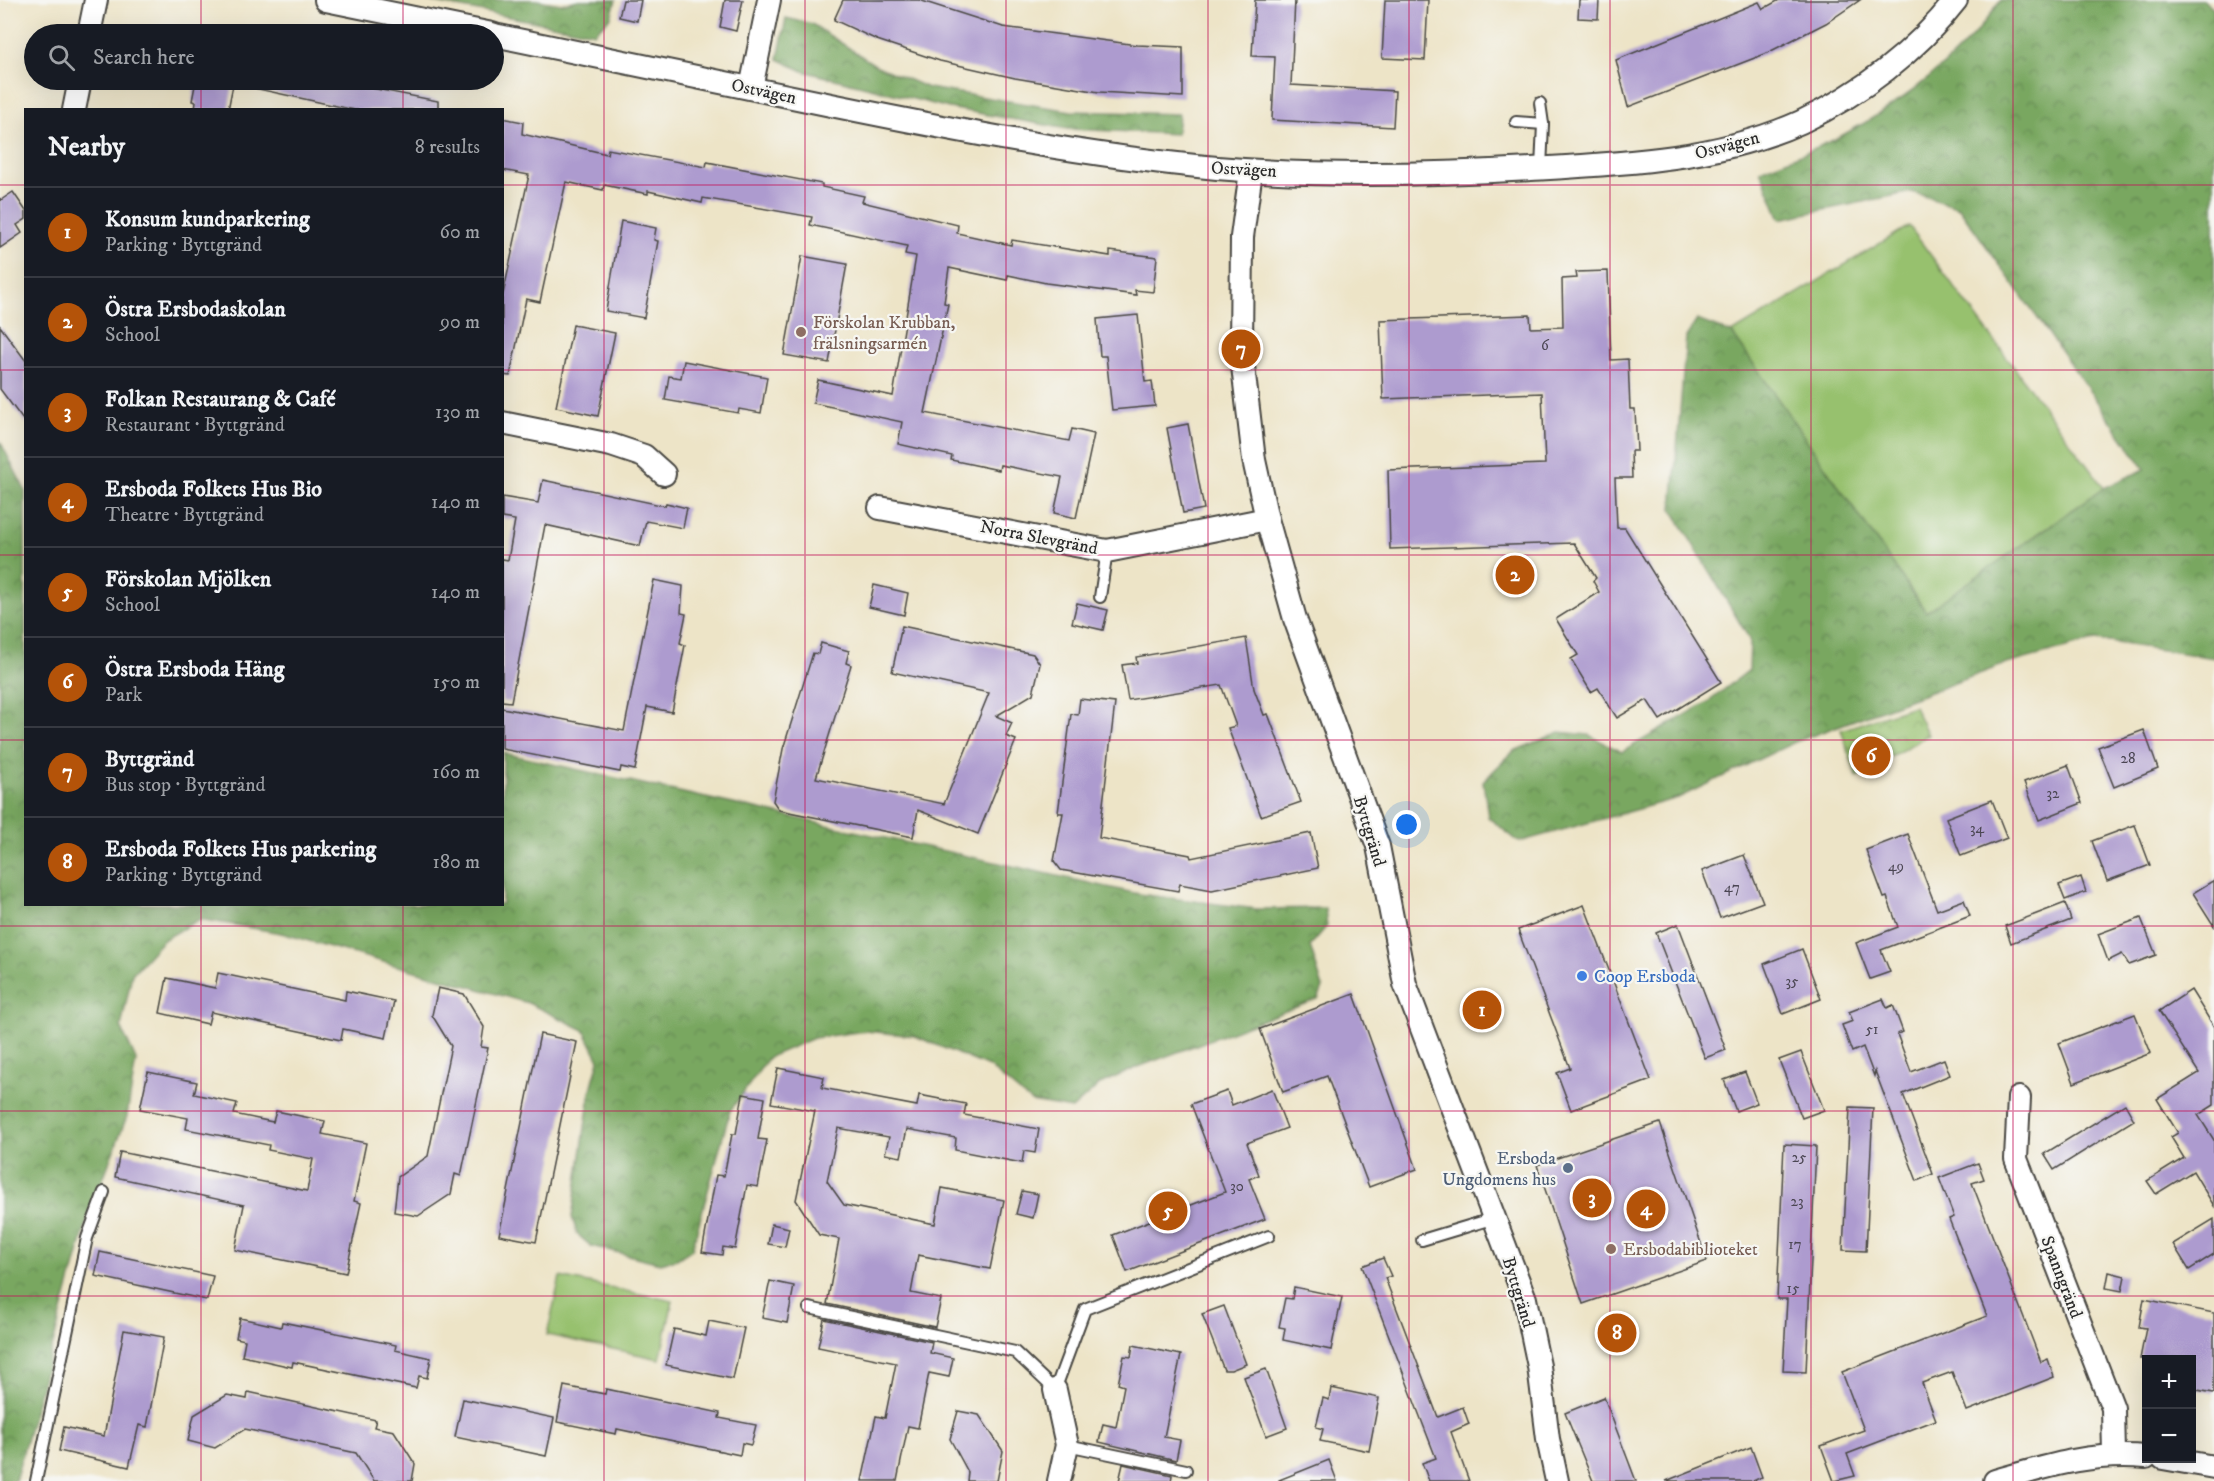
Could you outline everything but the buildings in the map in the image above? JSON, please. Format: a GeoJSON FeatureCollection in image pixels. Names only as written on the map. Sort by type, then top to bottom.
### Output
{"type":"FeatureCollection","features":[{"type":"Feature","properties":{"kind":"street"},"geometry":{"type":"LineString","coordinates":[[91,24],[96,0]]}},
{"type":"Feature","properties":{"kind":"street","name":"Ostvägen"},"geometry":{"type":"LineString","coordinates":[[326,0],[441,24]]}},
{"type":"Feature","properties":{"kind":"street"},"geometry":{"type":"LineString","coordinates":[[751,88],[769,0]]}},
{"type":"Feature","properties":{"kind":"street","name":"Ostvägen"},"geometry":{"type":"LineString","coordinates":[[504,37],[1017,142],[1251,171],[1439,174],[1689,156],[1741,143],[1800,122],[1845,98],[1881,74],[1936,26],[1956,0]]}},
{"type":"Feature","properties":{"kind":"street"},"geometry":{"type":"LineString","coordinates":[[74,108],[78,90]]}},
{"type":"Feature","properties":{"kind":"street","name":"Byttgränd"},"geometry":{"type":"LineString","coordinates":[[1251,171],[1242,237],[1241,349],[1254,460],[1267,519],[1295,619],[1378,846],[1405,984],[1525,1299],[1539,1366],[1548,1439],[1557,1481]]}},
{"type":"Feature","properties":{"kind":"street"},"geometry":{"type":"LineString","coordinates":[[504,423],[611,445],[644,456],[664,474]]}},
{"type":"Feature","properties":{"kind":"street","name":"Norra Slevgränd"},"geometry":{"type":"LineString","coordinates":[[880,508],[1107,551],[1267,519]]}},
{"type":"Feature","properties":{"kind":"street","name":"Spanngränd"},"geometry":{"type":"LineString","coordinates":[[2019,1098],[2016,1159],[2113,1408],[2114,1454]]}},
{"type":"Feature","properties":{"kind":"street"},"geometry":{"type":"LineString","coordinates":[[1055,1390],[1066,1445],[1059,1481]]}},
{"type":"Feature","properties":{"kind":"street"},"geometry":{"type":"LineString","coordinates":[[1995,1481],[2058,1462],[2114,1454],[2142,1457]]}},
{"type":"Feature","properties":{"kind":"street"},"geometry":{"type":"LineString","coordinates":[[2191,1463],[2214,1467]]}},
{"type":"Feature","properties":{"kind":"lane"},"geometry":{"type":"LineString","coordinates":[[1540,103],[1543,124],[1541,168]]}},
{"type":"Feature","properties":{"kind":"lane"},"geometry":{"type":"LineString","coordinates":[[1516,122],[1543,124]]}},
{"type":"Feature","properties":{"kind":"lane"},"geometry":{"type":"LineString","coordinates":[[1100,597],[1107,551]]}},
{"type":"Feature","properties":{"kind":"lane"},"geometry":{"type":"LineString","coordinates":[[36,1481],[87,1238],[104,1192]]}},
{"type":"Feature","properties":{"kind":"lane"},"geometry":{"type":"LineString","coordinates":[[1422,1240],[1495,1218]]}},
{"type":"Feature","properties":{"kind":"lane"},"geometry":{"type":"LineString","coordinates":[[809,1308],[1016,1352],[1055,1390],[1085,1309],[1269,1236]]}},
{"type":"Feature","properties":{"kind":"lane"},"geometry":{"type":"LineString","coordinates":[[1066,1445],[1186,1470]]}},
{"type":"Feature","properties":{"kind":"green space"},"geometry":{"type":"Polygon","coordinates":[[[420,0],[536,0],[561,4],[579,0],[616,0],[611,17],[594,33],[420,0]]]}},
{"type":"Feature","properties":{"kind":"green space"},"geometry":{"type":"Polygon","coordinates":[[[2001,0],[2202,0],[2214,8],[2214,658],[2096,640],[2003,665],[1795,742],[1678,798],[1519,842],[1488,817],[1483,781],[1514,751],[1560,732],[1589,735],[1622,752],[1708,702],[1749,670],[1750,640],[1672,509],[1686,337],[1697,320],[1732,333],[1926,612],[2104,488],[2145,469],[1959,208],[1912,192],[1780,219],[1760,170],[1841,136],[1908,94],[1968,41],[2001,0]]]}},
{"type":"Feature","properties":{"kind":"green space"},"geometry":{"type":"Polygon","coordinates":[[[786,18],[812,24],[875,65],[928,88],[1071,111],[1179,114],[1177,134],[1068,129],[949,108],[803,71],[778,59],[786,18]]]}},
{"type":"Feature","properties":{"kind":"green space"},"geometry":{"type":"Polygon","coordinates":[[[1909,226],[2104,488],[1926,612],[1732,333],[1909,226]]]}},
{"type":"Feature","properties":{"kind":"green space"},"geometry":{"type":"Polygon","coordinates":[[[0,441],[24,488],[24,906],[504,906],[504,753],[1139,894],[1257,909],[1325,908],[1327,926],[1310,946],[1323,988],[1318,999],[1138,1067],[1100,1084],[1072,1109],[1031,1102],[989,1067],[915,1036],[865,1031],[814,1038],[769,1057],[730,1111],[692,1249],[677,1259],[660,1263],[591,1246],[577,1234],[572,1217],[590,1093],[599,1060],[584,1030],[528,1003],[281,933],[200,919],[163,940],[132,974],[121,1027],[136,1060],[127,1116],[87,1221],[15,1481],[0,1481],[0,441]]]}},
{"type":"Feature","properties":{"kind":"green space"},"geometry":{"type":"Polygon","coordinates":[[[1914,706],[1928,735],[1857,777],[1841,730],[1914,706]]]}},
{"type":"Feature","properties":{"kind":"green space"},"geometry":{"type":"Polygon","coordinates":[[[560,1277],[673,1301],[660,1359],[547,1335],[560,1277]]]}},
{"type":"Feature","properties":{"kind":"place","name":"Förskolan Krubban, frälsningsarmén"},"geometry":{"type":"Point","coordinates":[801,332]}},
{"type":"Feature","properties":{"kind":"place","name":"Byttgränd"},"geometry":{"type":"Point","coordinates":[1241,349]}},
{"type":"Feature","properties":{"kind":"place","name":"Östra Ersbodaskolan"},"geometry":{"type":"Point","coordinates":[1515,575]}},
{"type":"Feature","properties":{"kind":"place","name":"Östra Ersboda Häng"},"geometry":{"type":"Point","coordinates":[1871,756]}},
{"type":"Feature","properties":{"kind":"place","name":"Coop Ersboda"},"geometry":{"type":"Point","coordinates":[1582,976]}},
{"type":"Feature","properties":{"kind":"place","name":"Konsum kundparkering"},"geometry":{"type":"Point","coordinates":[1482,1010]}},
{"type":"Feature","properties":{"kind":"place","name":"Ersboda Ungdomens hus"},"geometry":{"type":"Point","coordinates":[1568,1168]}},
{"type":"Feature","properties":{"kind":"place","name":"Folkan Restaurang & Café"},"geometry":{"type":"Point","coordinates":[1592,1198]}},
{"type":"Feature","properties":{"kind":"place","name":"Ersboda Folkets Hus Bio"},"geometry":{"type":"Point","coordinates":[1646,1209]}},
{"type":"Feature","properties":{"kind":"place","name":"Förskolan Mjölken"},"geometry":{"type":"Point","coordinates":[1168,1211]}},
{"type":"Feature","properties":{"kind":"place","name":"Ersbodabiblioteket"},"geometry":{"type":"Point","coordinates":[1611,1249]}},
{"type":"Feature","properties":{"kind":"place","name":"Ersboda Folkets Hus parkering"},"geometry":{"type":"Point","coordinates":[1617,1333]}}]}
